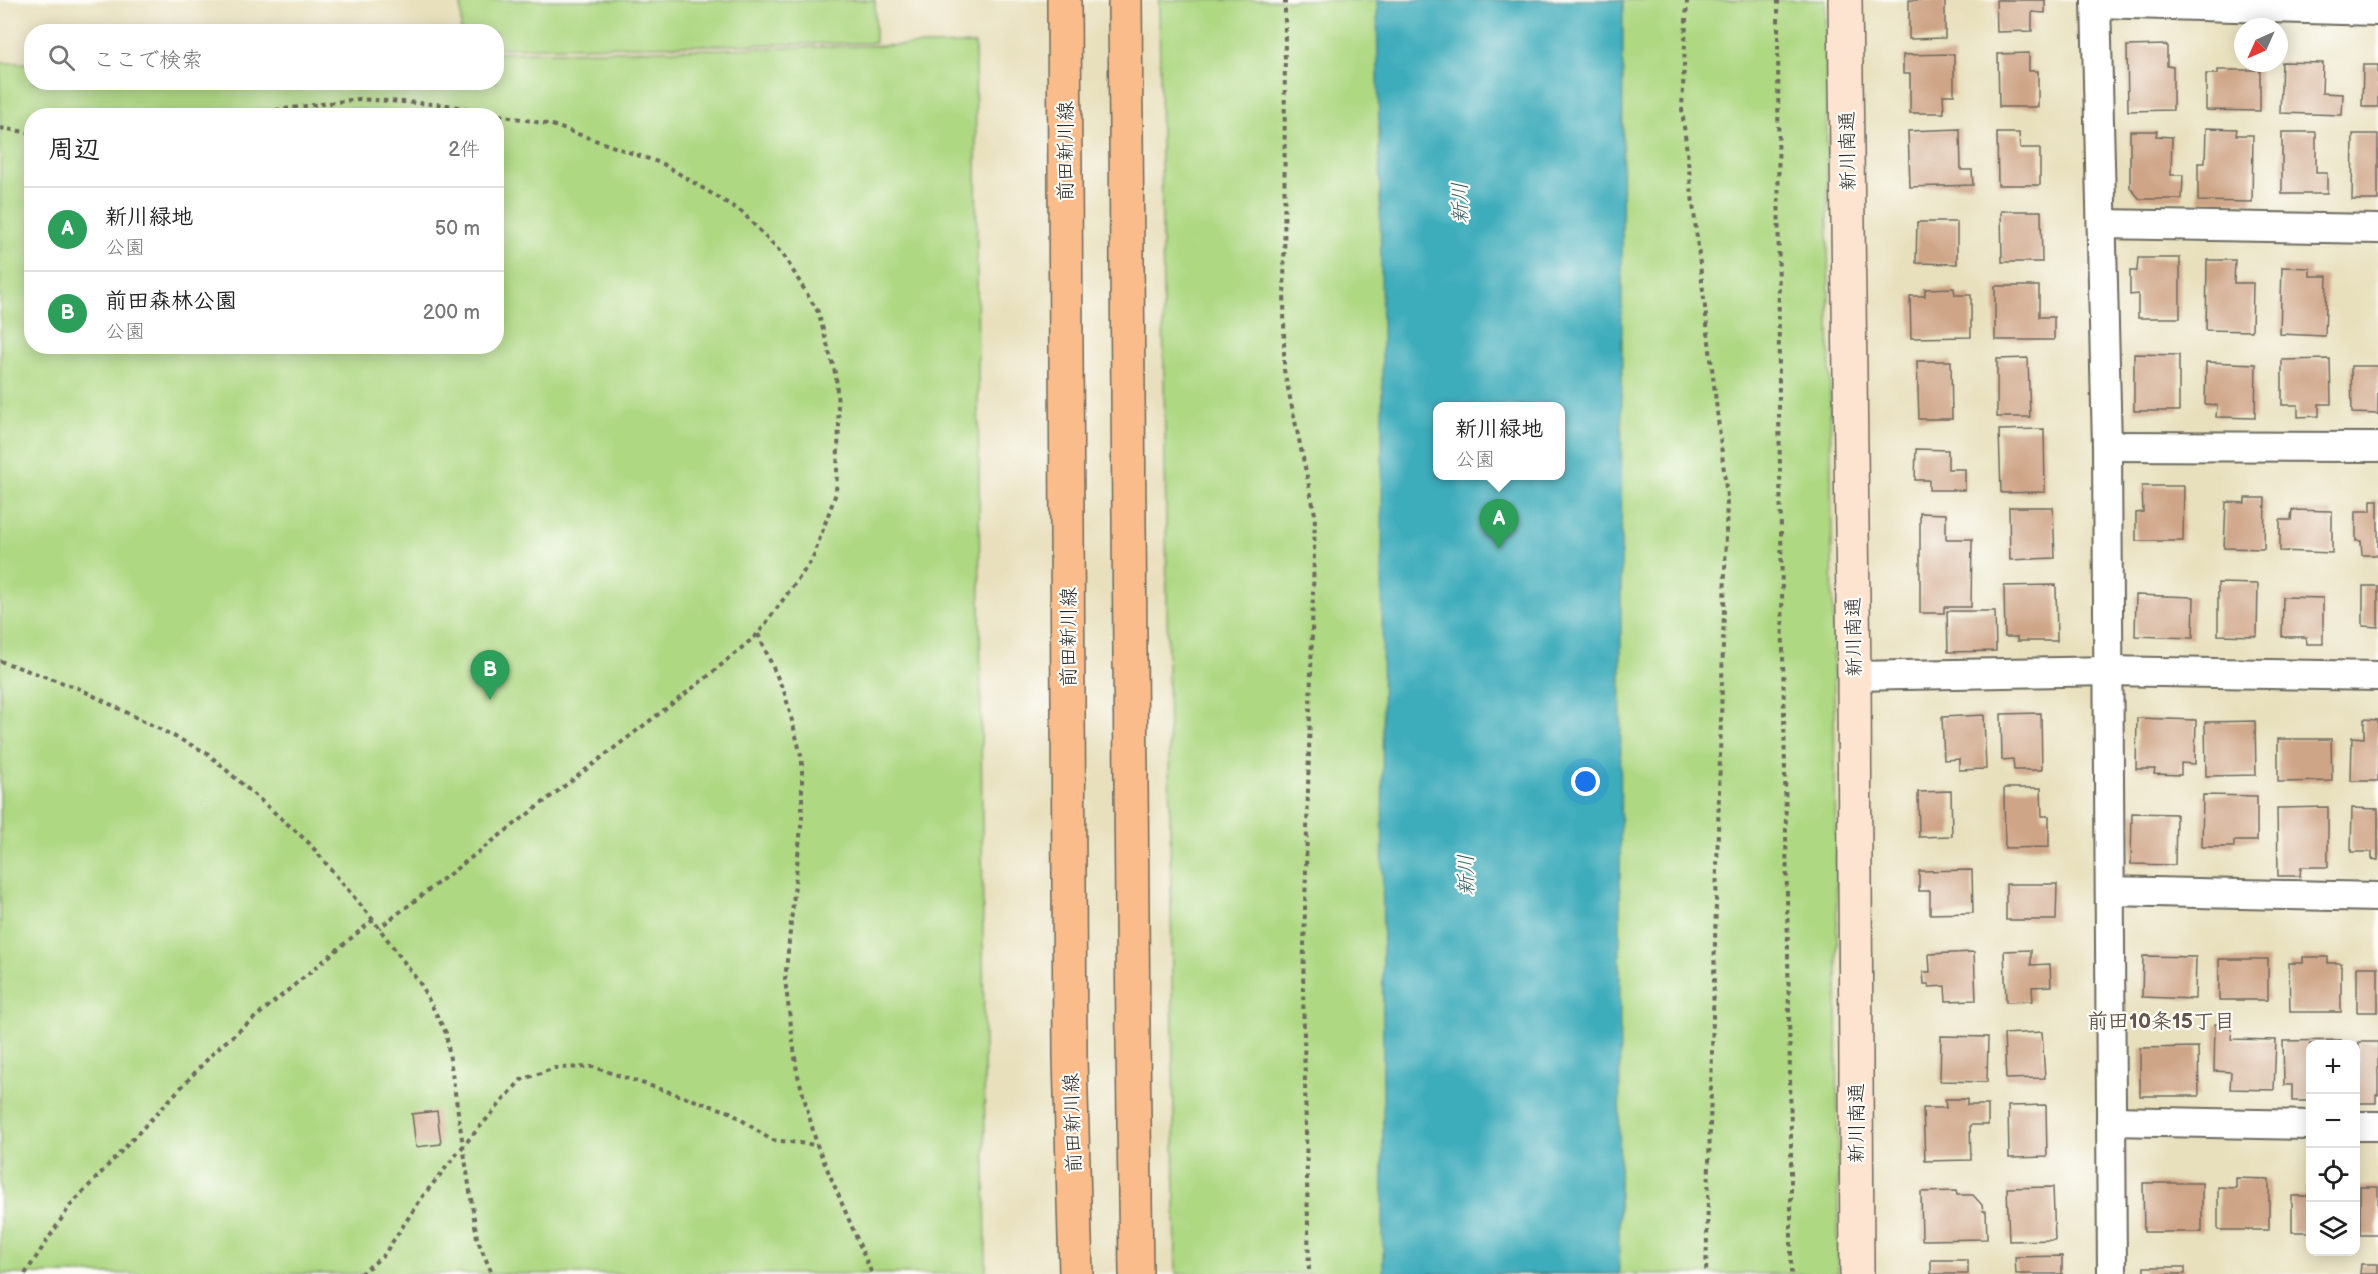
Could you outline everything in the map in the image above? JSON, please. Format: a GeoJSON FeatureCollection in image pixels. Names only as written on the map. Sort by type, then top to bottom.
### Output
{"type":"FeatureCollection","features":[{"type":"Feature","properties":{"kind":"main road","name":"前田新川線"},"geometry":{"type":"LineString","coordinates":[[1064,0],[1070,1046],[1076,1274]]}},
{"type":"Feature","properties":{"kind":"main road"},"geometry":{"type":"LineString","coordinates":[[1125,0],[1132,1042],[1136,1274]]}},
{"type":"Feature","properties":{"kind":"street","name":"新川南通"},"geometry":{"type":"LineString","coordinates":[[1845,0],[1854,676],[1857,1274]]}},
{"type":"Feature","properties":{"kind":"street"},"geometry":{"type":"LineString","coordinates":[[2112,1274],[2107,446],[2096,1],[2378,11]]}},
{"type":"Feature","properties":{"kind":"street"},"geometry":{"type":"LineString","coordinates":[[2102,224],[2378,229]]}},
{"type":"Feature","properties":{"kind":"street"},"geometry":{"type":"LineString","coordinates":[[2107,446],[2378,447]]}},
{"type":"Feature","properties":{"kind":"street"},"geometry":{"type":"LineString","coordinates":[[1854,676],[2108,671],[2378,676]]}},
{"type":"Feature","properties":{"kind":"street"},"geometry":{"type":"LineString","coordinates":[[2110,891],[2378,897]]}},
{"type":"Feature","properties":{"kind":"street"},"geometry":{"type":"LineString","coordinates":[[2111,1120],[2306,1125]]}},
{"type":"Feature","properties":{"kind":"street"},"geometry":{"type":"LineString","coordinates":[[2360,1126],[2378,1126]]}},
{"type":"Feature","properties":{"kind":"path"},"geometry":{"type":"LineString","coordinates":[[1285,0],[1284,370],[1315,514],[1303,988],[1309,1274]]}},
{"type":"Feature","properties":{"kind":"path"},"geometry":{"type":"LineString","coordinates":[[1687,0],[1682,109],[1727,497],[1706,1274]]}},
{"type":"Feature","properties":{"kind":"path"},"geometry":{"type":"LineString","coordinates":[[1778,0],[1779,411],[1791,1135],[1791,1274]]}},
{"type":"Feature","properties":{"kind":"path"},"geometry":{"type":"LineString","coordinates":[[291,108],[359,99],[463,108]]}},
{"type":"Feature","properties":{"kind":"path"},"geometry":{"type":"LineString","coordinates":[[379,928],[707,677],[758,634],[812,560],[836,493],[839,426],[836,376],[818,312],[784,256],[742,212],[663,164],[552,125],[504,116]]}},
{"type":"Feature","properties":{"kind":"path"},"geometry":{"type":"LineString","coordinates":[[0,129],[24,132]]}},
{"type":"Feature","properties":{"kind":"path"},"geometry":{"type":"LineString","coordinates":[[758,634],[785,694],[802,759],[802,817],[785,980],[797,1072],[817,1145],[872,1274]]}},
{"type":"Feature","properties":{"kind":"path"},"geometry":{"type":"LineString","coordinates":[[0,660],[78,688],[207,753],[309,843],[373,920],[421,985],[446,1034],[477,1238],[492,1274]]}},
{"type":"Feature","properties":{"kind":"path"},"geometry":{"type":"LineString","coordinates":[[25,1274],[69,1206],[217,1049],[373,920]]}},
{"type":"Feature","properties":{"kind":"path"},"geometry":{"type":"LineString","coordinates":[[360,1274],[383,1256],[423,1196],[521,1080],[555,1068],[593,1067],[730,1112],[771,1140],[817,1145]]}},
{"type":"Feature","properties":{"kind":"green space"},"geometry":{"type":"Polygon","coordinates":[[[461,0],[875,0],[875,43],[504,48],[504,24],[461,24],[461,0]]]}},
{"type":"Feature","properties":{"kind":"green space"},"geometry":{"type":"Polygon","coordinates":[[[1159,0],[1825,0],[1837,942],[1838,1274],[1176,1274],[1159,0]]]}},
{"type":"Feature","properties":{"kind":"green space"},"geometry":{"type":"Polygon","coordinates":[[[975,44],[986,1274],[0,1274],[0,63],[24,63],[24,90],[504,90],[504,53],[975,44]]]}},
{"type":"Feature","properties":{"kind":"water","name":"新川"},"geometry":{"type":"Polygon","coordinates":[[[1377,0],[1623,0],[1619,1274],[1383,1274],[1382,334],[1377,0]]]}},
{"type":"Feature","properties":{"kind":"building"},"geometry":{"type":"Polygon","coordinates":[[[1909,0],[1945,0],[1945,38],[1909,39],[1909,0]]]}},
{"type":"Feature","properties":{"kind":"building"},"geometry":{"type":"Polygon","coordinates":[[[1996,0],[2045,0],[2045,13],[2032,12],[2032,31],[1997,32],[1996,0]]]}},
{"type":"Feature","properties":{"kind":"building"},"geometry":{"type":"Polygon","coordinates":[[[2167,45],[2167,66],[2173,67],[2173,110],[2128,111],[2127,46],[2167,45]]]}},
{"type":"Feature","properties":{"kind":"building"},"geometry":{"type":"Polygon","coordinates":[[[2029,53],[2029,71],[2038,71],[2038,107],[1999,107],[1998,54],[2029,53]]]}},
{"type":"Feature","properties":{"kind":"building"},"geometry":{"type":"Polygon","coordinates":[[[1954,54],[1954,95],[1943,95],[1944,113],[1910,113],[1910,74],[1903,74],[1903,55],[1954,54]]]}},
{"type":"Feature","properties":{"kind":"building"},"geometry":{"type":"Polygon","coordinates":[[[2288,62],[2323,63],[2322,93],[2343,94],[2342,115],[2280,113],[2282,72],[2288,72],[2288,62]]]}},
{"type":"Feature","properties":{"kind":"building"},"geometry":{"type":"Polygon","coordinates":[[[2363,65],[2378,65],[2378,107],[2362,107],[2363,65]]]}},
{"type":"Feature","properties":{"kind":"building"},"geometry":{"type":"Polygon","coordinates":[[[2218,70],[2260,72],[2260,111],[2206,110],[2206,74],[2218,74],[2218,70]]]}},
{"type":"Feature","properties":{"kind":"building"},"geometry":{"type":"Polygon","coordinates":[[[2206,128],[2237,129],[2236,135],[2253,135],[2252,202],[2198,201],[2198,163],[2205,163],[2206,128]]]}},
{"type":"Feature","properties":{"kind":"building"},"geometry":{"type":"Polygon","coordinates":[[[1960,129],[1961,170],[1972,170],[1973,185],[1910,187],[1908,131],[1960,129]]]}},
{"type":"Feature","properties":{"kind":"building"},"geometry":{"type":"Polygon","coordinates":[[[2130,131],[2157,131],[2156,136],[2172,137],[2171,175],[2183,175],[2182,199],[2140,199],[2130,188],[2130,131]]]}},
{"type":"Feature","properties":{"kind":"building"},"geometry":{"type":"Polygon","coordinates":[[[2282,132],[2316,132],[2316,173],[2327,173],[2327,194],[2282,194],[2282,132]]]}},
{"type":"Feature","properties":{"kind":"building"},"geometry":{"type":"Polygon","coordinates":[[[1997,133],[2019,133],[2020,148],[2040,148],[2040,185],[1998,185],[1997,133]]]}},
{"type":"Feature","properties":{"kind":"building"},"geometry":{"type":"Polygon","coordinates":[[[2353,134],[2378,134],[2378,200],[2352,200],[2353,134]]]}},
{"type":"Feature","properties":{"kind":"building"},"geometry":{"type":"Polygon","coordinates":[[[2001,211],[2041,211],[2042,262],[2002,262],[2001,211]]]}},
{"type":"Feature","properties":{"kind":"building"},"geometry":{"type":"Polygon","coordinates":[[[1917,222],[1957,222],[1957,264],[1916,263],[1917,222]]]}},
{"type":"Feature","properties":{"kind":"building"},"geometry":{"type":"Polygon","coordinates":[[[2138,258],[2180,258],[2180,318],[2138,318],[2138,294],[2130,295],[2130,271],[2137,271],[2138,258]]]}},
{"type":"Feature","properties":{"kind":"building"},"geometry":{"type":"Polygon","coordinates":[[[2207,260],[2235,260],[2234,283],[2253,283],[2252,331],[2206,330],[2207,260]]]}},
{"type":"Feature","properties":{"kind":"building"},"geometry":{"type":"Polygon","coordinates":[[[2282,267],[2310,268],[2310,276],[2327,276],[2325,336],[2280,334],[2282,267]]]}},
{"type":"Feature","properties":{"kind":"building"},"geometry":{"type":"Polygon","coordinates":[[[1995,286],[2039,286],[2039,317],[2054,317],[2054,340],[1995,340],[1995,286]]]}},
{"type":"Feature","properties":{"kind":"building"},"geometry":{"type":"Polygon","coordinates":[[[1954,288],[1955,295],[1971,295],[1971,337],[1911,338],[1910,296],[1925,296],[1925,289],[1954,288]]]}},
{"type":"Feature","properties":{"kind":"building"},"geometry":{"type":"Polygon","coordinates":[[[2134,354],[2179,355],[2179,411],[2134,411],[2134,354]]]}},
{"type":"Feature","properties":{"kind":"building"},"geometry":{"type":"Polygon","coordinates":[[[2028,358],[2030,417],[1997,417],[1997,359],[2028,358]]]}},
{"type":"Feature","properties":{"kind":"building"},"geometry":{"type":"Polygon","coordinates":[[[2330,359],[2331,404],[2319,404],[2319,416],[2298,417],[2298,405],[2282,405],[2282,360],[2330,359]]]}},
{"type":"Feature","properties":{"kind":"building"},"geometry":{"type":"Polygon","coordinates":[[[1917,361],[1951,361],[1952,419],[1919,419],[1917,361]]]}},
{"type":"Feature","properties":{"kind":"building"},"geometry":{"type":"Polygon","coordinates":[[[2206,362],[2256,364],[2255,418],[2216,417],[2217,405],[2205,404],[2206,362]]]}},
{"type":"Feature","properties":{"kind":"building"},"geometry":{"type":"Polygon","coordinates":[[[2351,366],[2378,366],[2378,414],[2352,413],[2351,366]]]}},
{"type":"Feature","properties":{"kind":"building"},"geometry":{"type":"Polygon","coordinates":[[[2044,429],[2045,492],[2001,493],[1999,430],[2044,429]]]}},
{"type":"Feature","properties":{"kind":"building"},"geometry":{"type":"Polygon","coordinates":[[[1916,449],[1948,450],[1948,469],[1965,469],[1965,490],[1929,490],[1929,480],[1915,480],[1916,449]]]}},
{"type":"Feature","properties":{"kind":"building"},"geometry":{"type":"Polygon","coordinates":[[[2142,486],[2184,486],[2183,541],[2136,541],[2136,513],[2143,512],[2142,486]]]}},
{"type":"Feature","properties":{"kind":"building"},"geometry":{"type":"Polygon","coordinates":[[[2245,498],[2265,498],[2264,549],[2224,548],[2226,502],[2245,503],[2245,498]]]}},
{"type":"Feature","properties":{"kind":"building"},"geometry":{"type":"Polygon","coordinates":[[[2371,500],[2378,500],[2378,555],[2362,555],[2361,541],[2356,541],[2356,511],[2371,511],[2371,500]]]}},
{"type":"Feature","properties":{"kind":"building"},"geometry":{"type":"Polygon","coordinates":[[[2009,507],[2053,507],[2055,558],[2010,560],[2009,507]]]}},
{"type":"Feature","properties":{"kind":"building"},"geometry":{"type":"Polygon","coordinates":[[[2292,510],[2332,511],[2332,553],[2280,551],[2280,520],[2291,520],[2292,510]]]}},
{"type":"Feature","properties":{"kind":"building"},"geometry":{"type":"Polygon","coordinates":[[[1920,513],[1946,514],[1946,539],[1972,539],[1971,607],[1944,607],[1944,613],[1920,613],[1920,513]]]}},
{"type":"Feature","properties":{"kind":"building"},"geometry":{"type":"Polygon","coordinates":[[[2218,583],[2258,584],[2257,636],[2218,635],[2218,583]]]}},
{"type":"Feature","properties":{"kind":"building"},"geometry":{"type":"Polygon","coordinates":[[[2056,585],[2057,641],[2017,641],[2017,637],[2005,637],[2004,586],[2056,585]]]}},
{"type":"Feature","properties":{"kind":"building"},"geometry":{"type":"Polygon","coordinates":[[[2363,586],[2378,586],[2378,627],[2363,626],[2363,586]]]}},
{"type":"Feature","properties":{"kind":"building"},"geometry":{"type":"Polygon","coordinates":[[[2136,595],[2194,597],[2193,638],[2135,636],[2136,595]]]}},
{"type":"Feature","properties":{"kind":"building"},"geometry":{"type":"Polygon","coordinates":[[[2283,597],[2323,598],[2323,644],[2307,644],[2306,637],[2282,637],[2283,597]]]}},
{"type":"Feature","properties":{"kind":"building"},"geometry":{"type":"Polygon","coordinates":[[[1947,611],[1995,611],[1996,651],[1948,652],[1947,611]]]}},
{"type":"Feature","properties":{"kind":"building"},"geometry":{"type":"Polygon","coordinates":[[[2041,713],[2042,770],[2014,770],[2013,759],[2002,760],[2001,714],[2041,713]]]}},
{"type":"Feature","properties":{"kind":"building"},"geometry":{"type":"Polygon","coordinates":[[[1984,715],[1986,769],[1959,770],[1959,759],[1944,760],[1942,717],[1984,715]]]}},
{"type":"Feature","properties":{"kind":"building"},"geometry":{"type":"Polygon","coordinates":[[[2137,718],[2196,720],[2195,764],[2181,763],[2181,775],[2154,774],[2155,769],[2136,769],[2137,718]]]}},
{"type":"Feature","properties":{"kind":"building"},"geometry":{"type":"Polygon","coordinates":[[[2364,719],[2378,720],[2378,781],[2351,781],[2352,737],[2364,738],[2364,719]]]}},
{"type":"Feature","properties":{"kind":"building"},"geometry":{"type":"Polygon","coordinates":[[[2255,721],[2256,775],[2206,776],[2205,722],[2255,721]]]}},
{"type":"Feature","properties":{"kind":"building"},"geometry":{"type":"Polygon","coordinates":[[[2278,739],[2331,739],[2332,781],[2278,782],[2278,739]]]}},
{"type":"Feature","properties":{"kind":"building"},"geometry":{"type":"Polygon","coordinates":[[[2004,788],[2041,788],[2042,816],[2049,816],[2049,847],[2005,848],[2004,788]]]}},
{"type":"Feature","properties":{"kind":"building"},"geometry":{"type":"Polygon","coordinates":[[[1951,791],[1952,836],[1919,837],[1918,792],[1951,791]]]}},
{"type":"Feature","properties":{"kind":"building"},"geometry":{"type":"Polygon","coordinates":[[[2203,795],[2257,796],[2257,841],[2234,841],[2234,847],[2202,847],[2203,795]]]}},
{"type":"Feature","properties":{"kind":"building"},"geometry":{"type":"Polygon","coordinates":[[[2328,807],[2328,867],[2301,867],[2300,876],[2278,876],[2277,808],[2328,807]]]}},
{"type":"Feature","properties":{"kind":"building"},"geometry":{"type":"Polygon","coordinates":[[[2352,808],[2378,809],[2378,860],[2372,859],[2372,852],[2351,852],[2352,808]]]}},
{"type":"Feature","properties":{"kind":"building"},"geometry":{"type":"Polygon","coordinates":[[[2132,813],[2176,814],[2175,865],[2131,864],[2132,813]]]}},
{"type":"Feature","properties":{"kind":"building"},"geometry":{"type":"Polygon","coordinates":[[[1972,870],[1973,913],[1930,914],[1930,891],[1919,891],[1919,871],[1972,870]]]}},
{"type":"Feature","properties":{"kind":"building"},"geometry":{"type":"Polygon","coordinates":[[[2006,884],[2057,884],[2056,920],[2006,920],[2006,884]]]}},
{"type":"Feature","properties":{"kind":"building"},"geometry":{"type":"Polygon","coordinates":[[[2031,950],[2031,965],[2050,964],[2051,986],[2032,987],[2033,1001],[2006,1002],[2004,951],[2031,950]]]}},
{"type":"Feature","properties":{"kind":"building"},"geometry":{"type":"Polygon","coordinates":[[[1974,952],[1976,1000],[1946,1001],[1945,986],[1929,987],[1928,984],[1924,984],[1923,972],[1930,972],[1929,954],[1974,952]]]}},
{"type":"Feature","properties":{"kind":"building"},"geometry":{"type":"Polygon","coordinates":[[[2143,956],[2196,957],[2195,999],[2142,997],[2143,956]]]}},
{"type":"Feature","properties":{"kind":"building"},"geometry":{"type":"Polygon","coordinates":[[[2303,957],[2328,957],[2328,963],[2341,963],[2341,1012],[2290,1012],[2289,963],[2303,963],[2303,957]]]}},
{"type":"Feature","properties":{"kind":"building"},"geometry":{"type":"Polygon","coordinates":[[[2219,959],[2268,959],[2268,1000],[2219,1000],[2219,959]]]}},
{"type":"Feature","properties":{"kind":"building"},"geometry":{"type":"Polygon","coordinates":[[[2357,967],[2378,967],[2378,1012],[2357,1012],[2357,967]]]}},
{"type":"Feature","properties":{"kind":"building"},"geometry":{"type":"Polygon","coordinates":[[[2215,1024],[2232,1024],[2231,1039],[2276,1040],[2274,1090],[2230,1089],[2231,1072],[2214,1071],[2215,1024]]]}},
{"type":"Feature","properties":{"kind":"building"},"geometry":{"type":"Polygon","coordinates":[[[2042,1032],[2045,1078],[2006,1079],[2004,1034],[2042,1032]]]}},
{"type":"Feature","properties":{"kind":"building"},"geometry":{"type":"Polygon","coordinates":[[[1941,1036],[1988,1037],[1987,1082],[1940,1081],[1941,1036]]]}},
{"type":"Feature","properties":{"kind":"building"},"geometry":{"type":"Polygon","coordinates":[[[2283,1041],[2306,1041],[2306,1101],[2292,1101],[2292,1085],[2284,1085],[2283,1041]]]}},
{"type":"Feature","properties":{"kind":"building"},"geometry":{"type":"Polygon","coordinates":[[[2360,1042],[2378,1042],[2376,1103],[2360,1103],[2360,1042]]]}},
{"type":"Feature","properties":{"kind":"building"},"geometry":{"type":"Polygon","coordinates":[[[2198,1047],[2199,1096],[2140,1096],[2140,1048],[2198,1047]]]}},
{"type":"Feature","properties":{"kind":"building"},"geometry":{"type":"Polygon","coordinates":[[[1945,1099],[1967,1099],[1967,1105],[1988,1105],[1988,1125],[1970,1125],[1971,1160],[1925,1161],[1923,1108],[1946,1108],[1945,1099]]]}},
{"type":"Feature","properties":{"kind":"building"},"geometry":{"type":"Polygon","coordinates":[[[2046,1105],[2047,1157],[2009,1158],[2008,1106],[2046,1105]]]}},
{"type":"Feature","properties":{"kind":"building"},"geometry":{"type":"Polygon","coordinates":[[[437,1111],[441,1144],[416,1147],[412,1114],[437,1111]]]}},
{"type":"Feature","properties":{"kind":"building"},"geometry":{"type":"Polygon","coordinates":[[[2236,1178],[2269,1179],[2269,1230],[2218,1230],[2218,1187],[2236,1188],[2236,1178]]]}},
{"type":"Feature","properties":{"kind":"building"},"geometry":{"type":"Polygon","coordinates":[[[2143,1183],[2202,1183],[2202,1232],[2144,1232],[2143,1183]]]}},
{"type":"Feature","properties":{"kind":"building"},"geometry":{"type":"Polygon","coordinates":[[[2053,1187],[2055,1240],[2009,1241],[2007,1188],[2053,1187]]]}},
{"type":"Feature","properties":{"kind":"building"},"geometry":{"type":"Polygon","coordinates":[[[2360,1187],[2378,1187],[2378,1235],[2360,1235],[2360,1187]]]}},
{"type":"Feature","properties":{"kind":"building"},"geometry":{"type":"Polygon","coordinates":[[[1956,1191],[1957,1195],[1973,1195],[1982,1205],[1983,1211],[1986,1211],[1987,1239],[1922,1240],[1921,1192],[1956,1191]]]}},
{"type":"Feature","properties":{"kind":"building"},"geometry":{"type":"Polygon","coordinates":[[[2292,1196],[2306,1196],[2306,1232],[2292,1232],[2292,1196]]]}},
{"type":"Feature","properties":{"kind":"building"},"geometry":{"type":"Polygon","coordinates":[[[2062,1256],[2062,1274],[2016,1274],[2015,1257],[2062,1256]]]}},
{"type":"Feature","properties":{"kind":"building"},"geometry":{"type":"Polygon","coordinates":[[[1931,1260],[1968,1260],[1968,1274],[1931,1274],[1931,1260]]]}},
{"type":"Feature","properties":{"kind":"building"},"geometry":{"type":"Polygon","coordinates":[[[2361,1264],[2378,1264],[2378,1274],[2360,1274],[2361,1264]]]}},
{"type":"Feature","properties":{"kind":"building"},"geometry":{"type":"Polygon","coordinates":[[[2144,1267],[2185,1267],[2185,1274],[2144,1274],[2144,1267]]]}},
{"type":"Feature","properties":{"kind":"place","name":"新川緑地"},"geometry":{"type":"Point","coordinates":[1499,549]}},
{"type":"Feature","properties":{"kind":"place","name":"前田森林公園"},"geometry":{"type":"Point","coordinates":[490,700]}},
{"type":"Feature","properties":{"kind":"district","name":"前田10条15丁目"},"geometry":{"type":"Point","coordinates":[2161,1021]}}]}
